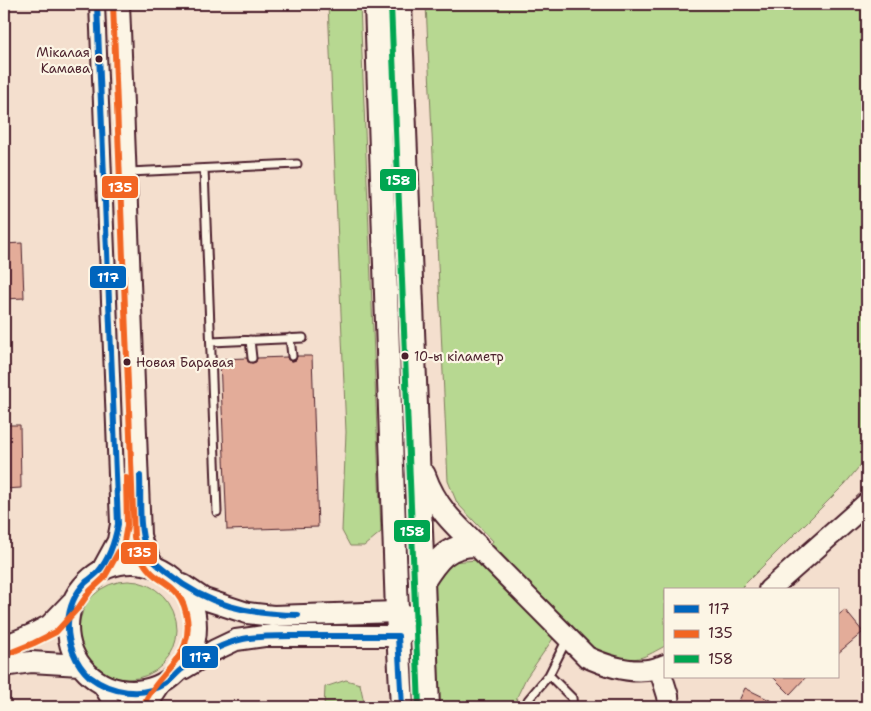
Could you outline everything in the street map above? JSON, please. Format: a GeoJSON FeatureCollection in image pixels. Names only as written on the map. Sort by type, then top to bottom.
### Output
{"type":"FeatureCollection","features":[{"type":"Feature","properties":{"kind":"main road"},"geometry":{"type":"LineString","coordinates":[[376,4],[402,707]]}},
{"type":"Feature","properties":{"kind":"main road"},"geometry":{"type":"LineString","coordinates":[[400,4],[420,462],[422,582],[428,707]]}},
{"type":"Feature","properties":{"kind":"main road"},"geometry":{"type":"LineString","coordinates":[[420,462],[427,484],[436,502],[448,518],[587,658],[624,670],[641,670],[662,666]]}},
{"type":"Feature","properties":{"kind":"main road"},"geometry":{"type":"LineString","coordinates":[[771,588],[867,503]]}},
{"type":"Feature","properties":{"kind":"main road"},"geometry":{"type":"LineString","coordinates":[[422,582],[433,566],[447,552],[466,545],[476,545]]}},
{"type":"Feature","properties":{"kind":"main road"},"geometry":{"type":"LineString","coordinates":[[4,646],[31,636],[50,625],[72,602],[83,585],[97,573],[112,566],[128,563],[144,564],[160,569],[204,599],[247,613],[273,616],[397,612],[424,621]]}},
{"type":"Feature","properties":{"kind":"main road"},"geometry":{"type":"LineString","coordinates":[[179,583],[193,607],[196,623],[193,648],[181,670]]}},
{"type":"Feature","properties":{"kind":"main road"},"geometry":{"type":"LineString","coordinates":[[72,602],[68,617],[68,634],[72,650],[80,665],[98,682],[113,689],[129,692],[146,691],[166,683],[181,670],[236,640],[264,636],[398,636],[424,621]]}},
{"type":"Feature","properties":{"kind":"main road"},"geometry":{"type":"LineString","coordinates":[[4,666],[32,662],[80,665]]}},
{"type":"Feature","properties":{"kind":"main road"},"geometry":{"type":"LineString","coordinates":[[664,678],[669,707]]}},
{"type":"Feature","properties":{"kind":"street"},"geometry":{"type":"LineString","coordinates":[[97,4],[118,524],[115,540],[97,573]]}},
{"type":"Feature","properties":{"kind":"street"},"geometry":{"type":"LineString","coordinates":[[122,4],[142,535],[145,548],[151,559],[160,569]]}},
{"type":"Feature","properties":{"kind":"street"},"geometry":{"type":"LineString","coordinates":[[98,682],[113,707]]}},
{"type":"Feature","properties":{"kind":"street"},"geometry":{"type":"LineString","coordinates":[[152,707],[166,683]]}},
{"type":"Feature","properties":{"kind":"lane"},"geometry":{"type":"LineString","coordinates":[[129,172],[297,164]]}},
{"type":"Feature","properties":{"kind":"lane"},"geometry":{"type":"LineString","coordinates":[[204,169],[217,512]]}},
{"type":"Feature","properties":{"kind":"lane"},"geometry":{"type":"LineString","coordinates":[[290,338],[292,356]]}},
{"type":"Feature","properties":{"kind":"lane"},"geometry":{"type":"LineString","coordinates":[[211,342],[302,338]]}},
{"type":"Feature","properties":{"kind":"lane"},"geometry":{"type":"LineString","coordinates":[[250,340],[252,358]]}},
{"type":"Feature","properties":{"kind":"lane"},"geometry":{"type":"LineString","coordinates":[[528,707],[528,700],[548,675],[567,639]]}},
{"type":"Feature","properties":{"kind":"lane"},"geometry":{"type":"LineString","coordinates":[[548,675],[572,698],[573,707]]}},
{"type":"Feature","properties":{"kind":"green space"},"geometry":{"type":"Polygon","coordinates":[[[328,4],[360,4],[381,532],[364,546],[350,546],[342,531],[346,432],[328,4]]]}},
{"type":"Feature","properties":{"kind":"green space"},"geometry":{"type":"Polygon","coordinates":[[[426,4],[867,4],[867,457],[845,484],[741,588],[664,588],[664,646],[639,658],[617,658],[598,651],[563,624],[526,678],[517,697],[515,707],[438,707],[430,585],[450,562],[478,560],[493,541],[457,503],[448,481],[426,4]]]}},
{"type":"Feature","properties":{"kind":"green space"},"geometry":{"type":"Polygon","coordinates":[[[128,581],[147,585],[163,595],[173,611],[177,630],[173,649],[163,665],[147,675],[128,679],[109,675],[93,665],[83,649],[79,630],[83,611],[93,595],[109,585],[128,581]]]}},
{"type":"Feature","properties":{"kind":"green space"},"geometry":{"type":"Polygon","coordinates":[[[346,680],[360,684],[365,707],[324,707],[325,687],[346,680]]]}},
{"type":"Feature","properties":{"kind":"building"},"geometry":{"type":"Polygon","coordinates":[[[22,243],[24,298],[4,299],[4,244],[22,243]]]}},
{"type":"Feature","properties":{"kind":"building"},"geometry":{"type":"Polygon","coordinates":[[[297,356],[312,356],[318,527],[227,530],[220,359],[247,358],[248,362],[252,363],[256,362],[257,358],[287,357],[288,360],[292,361],[296,360],[297,356]]]}},
{"type":"Feature","properties":{"kind":"building"},"geometry":{"type":"Polygon","coordinates":[[[4,425],[20,425],[21,488],[4,489],[4,425]]]}},
{"type":"Feature","properties":{"kind":"building"},"geometry":{"type":"Polygon","coordinates":[[[845,610],[863,632],[838,653],[838,615],[845,610]]]}},
{"type":"Feature","properties":{"kind":"building"},"geometry":{"type":"Polygon","coordinates":[[[774,678],[805,678],[790,694],[774,678]]]}},
{"type":"Feature","properties":{"kind":"building"},"geometry":{"type":"Polygon","coordinates":[[[745,688],[784,707],[736,707],[745,688]]]}},
{"type":"Feature","properties":{"kind":"transit line","name":"117"},"geometry":{"type":"LineString","coordinates":[[97,4],[118,524],[108,556],[98,572],[82,586],[71,606],[68,630],[76,659],[90,677],[107,687],[127,692],[137,692],[147,691],[165,684],[203,655],[243,639],[275,636],[398,636],[402,707]]}},
{"type":"Feature","properties":{"kind":"transit line","name":"135"},"geometry":{"type":"LineString","coordinates":[[113,4],[134,537],[144,564],[155,576],[171,587],[181,599],[188,629],[182,652],[148,695],[144,704]]}},
{"type":"Feature","properties":{"kind":"transit line","name":"158"},"geometry":{"type":"LineString","coordinates":[[391,4],[419,707]]}},
{"type":"Feature","properties":{"kind":"transit line","name":"117"},"geometry":{"type":"LineString","coordinates":[[140,476],[143,540],[148,553],[159,566],[183,585],[214,601],[263,613],[298,615]]}},
{"type":"Feature","properties":{"kind":"transit line","name":"135"},"geometry":{"type":"LineString","coordinates":[[7,654],[56,632],[79,607],[90,591],[104,578],[124,542],[127,525],[126,478]]}},
{"type":"Feature","properties":{"kind":"place","name":"Мікалая Камава"},"geometry":{"type":"Point","coordinates":[99,59]}},
{"type":"Feature","properties":{"kind":"place","name":"10-ы кіламетр"},"geometry":{"type":"Point","coordinates":[405,356]}},
{"type":"Feature","properties":{"kind":"place","name":"Новая Баравая"},"geometry":{"type":"Point","coordinates":[127,362]}}]}
